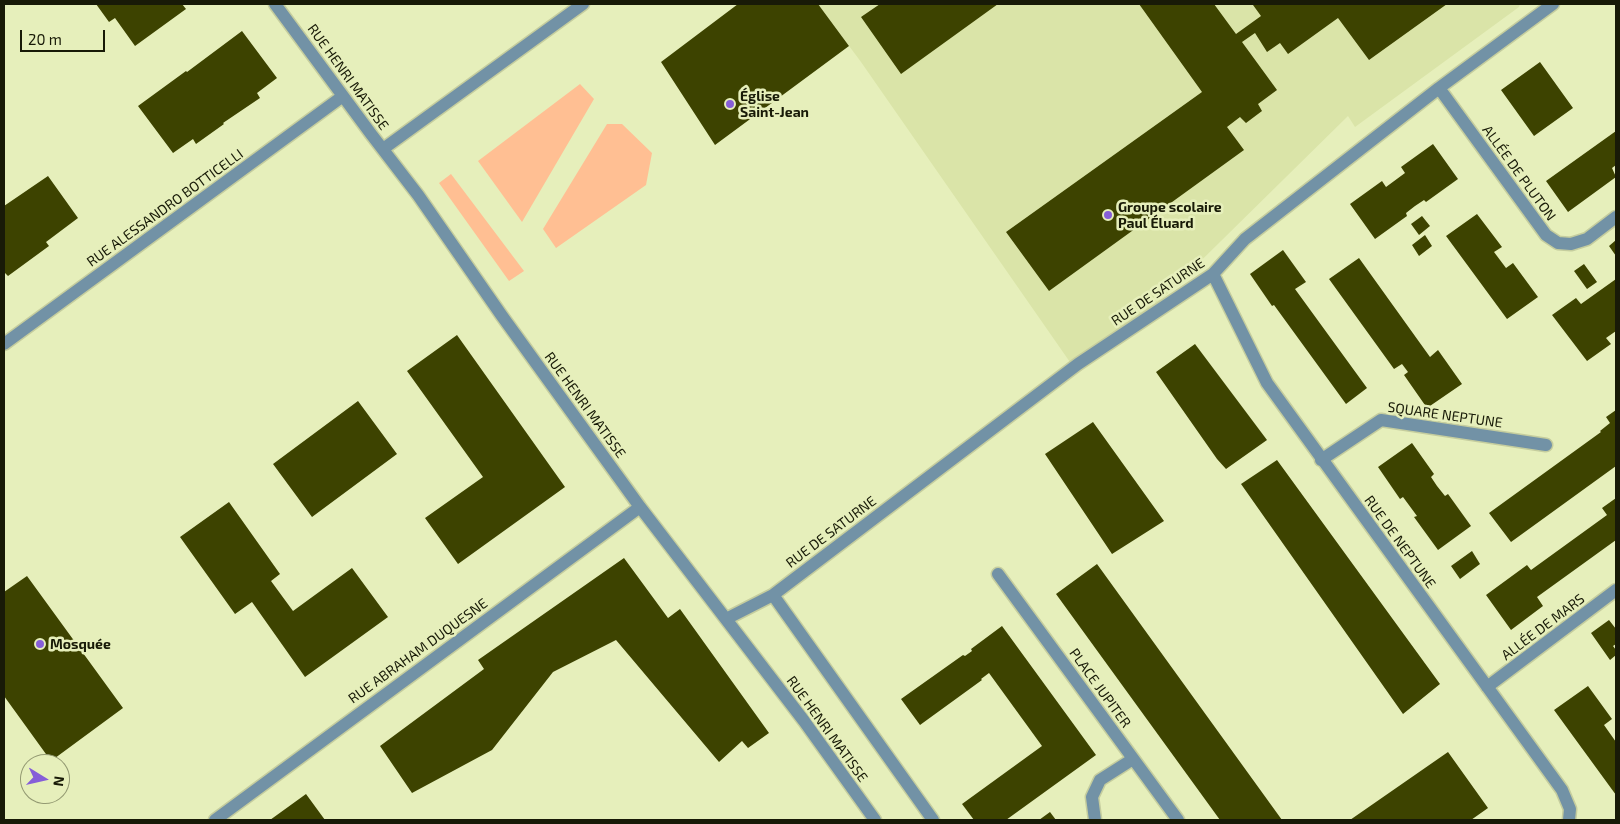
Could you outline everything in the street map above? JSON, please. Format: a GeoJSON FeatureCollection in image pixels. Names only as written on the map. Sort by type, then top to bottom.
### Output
{"type":"FeatureCollection","features":[{"type":"Feature","properties":{"kind":"street","name":"RUE HENRI MATISSE"},"geometry":{"type":"LineString","coordinates":[[276,4],[418,195],[502,316],[640,507],[804,721],[875,820]]}},
{"type":"Feature","properties":{"kind":"street"},"geometry":{"type":"LineString","coordinates":[[383,150],[582,4]]}},
{"type":"Feature","properties":{"kind":"street","name":"RUE DE SATURNE"},"geometry":{"type":"LineString","coordinates":[[726,619],[773,595],[1078,364],[1213,274],[1245,239],[1439,88],[1552,4]]}},
{"type":"Feature","properties":{"kind":"street","name":"ALLÉE DE PLUTON"},"geometry":{"type":"LineString","coordinates":[[1439,88],[1546,235],[1558,243],[1571,244],[1587,239],[1616,217]]}},
{"type":"Feature","properties":{"kind":"street","name":"RUE ALESSANDRO BOTTICELLI"},"geometry":{"type":"LineString","coordinates":[[4,344],[343,96]]}},
{"type":"Feature","properties":{"kind":"street","name":"RUE DE NEPTUNE"},"geometry":{"type":"LineString","coordinates":[[1213,274],[1267,383],[1562,790],[1570,809],[1569,820]]}},
{"type":"Feature","properties":{"kind":"street","name":"SQUARE NEPTUNE"},"geometry":{"type":"LineString","coordinates":[[1321,460],[1381,420],[1546,446]]}},
{"type":"Feature","properties":{"kind":"street","name":"RUE ABRAHAM DUQUESNE"},"geometry":{"type":"LineString","coordinates":[[215,820],[640,507]]}},
{"type":"Feature","properties":{"kind":"street","name":"PLACE JUPITER"},"geometry":{"type":"LineString","coordinates":[[998,574],[1178,820]]}},
{"type":"Feature","properties":{"kind":"street","name":"ALLÉE DE MARS"},"geometry":{"type":"LineString","coordinates":[[1487,687],[1616,590]]}},
{"type":"Feature","properties":{"kind":"street"},"geometry":{"type":"LineString","coordinates":[[773,595],[933,820]]}},
{"type":"Feature","properties":{"kind":"street"},"geometry":{"type":"LineString","coordinates":[[1095,820],[1092,798],[1100,780],[1133,759]]}},
{"type":"Feature","properties":{"kind":"shaded area","name":"Groupe scolaire Paul Éluard"},"geometry":{"type":"Polygon","coordinates":[[[818,4],[1520,4],[1519,7],[1355,127],[1348,116],[1157,304],[1072,365],[861,62],[818,4]]]}},
{"type":"Feature","properties":{"kind":"shaded area"},"geometry":{"type":"Polygon","coordinates":[[[580,84],[594,99],[522,222],[478,161],[580,84]]]}},
{"type":"Feature","properties":{"kind":"shaded area"},"geometry":{"type":"Polygon","coordinates":[[[607,124],[622,124],[652,153],[646,185],[556,248],[543,229],[607,124]]]}},
{"type":"Feature","properties":{"kind":"shaded area"},"geometry":{"type":"Polygon","coordinates":[[[451,174],[524,271],[509,281],[439,183],[451,174]]]}},
{"type":"Feature","properties":{"kind":"building"},"geometry":{"type":"Polygon","coordinates":[[[96,4],[182,4],[186,9],[135,46],[115,18],[109,22],[96,4]]]}},
{"type":"Feature","properties":{"kind":"building","name":"Église Saint-Jean"},"geometry":{"type":"Polygon","coordinates":[[[738,4],[818,4],[849,46],[715,145],[661,62],[738,4]]]}},
{"type":"Feature","properties":{"kind":"building"},"geometry":{"type":"Polygon","coordinates":[[[880,4],[998,4],[901,74],[861,17],[880,4]]]}},
{"type":"Feature","properties":{"kind":"building"},"geometry":{"type":"Polygon","coordinates":[[[1139,4],[1214,4],[1236,34],[1261,16],[1254,4],[1447,4],[1369,60],[1338,18],[1288,54],[1280,43],[1267,52],[1255,33],[1242,42],[1277,90],[1258,104],[1262,111],[1246,123],[1240,117],[1227,127],[1244,150],[1049,291],[1006,232],[1202,92],[1139,4]]]}},
{"type":"Feature","properties":{"kind":"building"},"geometry":{"type":"Polygon","coordinates":[[[242,31],[277,78],[257,93],[260,98],[224,124],[196,144],[193,139],[173,153],[138,106],[242,31]]]}},
{"type":"Feature","properties":{"kind":"building"},"geometry":{"type":"Polygon","coordinates":[[[1540,62],[1573,108],[1534,136],[1501,90],[1540,62]]]}},
{"type":"Feature","properties":{"kind":"building"},"geometry":{"type":"Polygon","coordinates":[[[1616,131],[1616,165],[1612,168],[1616,177],[1568,212],[1546,181],[1616,131]]]}},
{"type":"Feature","properties":{"kind":"building"},"geometry":{"type":"Polygon","coordinates":[[[1433,144],[1458,179],[1426,202],[1424,200],[1415,206],[1406,213],[1407,216],[1375,239],[1350,204],[1382,181],[1386,187],[1405,173],[1401,167],[1433,144]]]}},
{"type":"Feature","properties":{"kind":"building"},"geometry":{"type":"Polygon","coordinates":[[[48,176],[78,218],[46,242],[49,246],[8,276],[4,272],[4,206],[48,176]]]}},
{"type":"Feature","properties":{"kind":"building"},"geometry":{"type":"Polygon","coordinates":[[[1477,214],[1502,247],[1494,252],[1506,268],[1513,263],[1538,297],[1507,319],[1446,236],[1477,214]]]}},
{"type":"Feature","properties":{"kind":"building"},"geometry":{"type":"Polygon","coordinates":[[[1422,216],[1430,226],[1419,235],[1411,224],[1422,216]]]}},
{"type":"Feature","properties":{"kind":"building"},"geometry":{"type":"Polygon","coordinates":[[[1425,235],[1432,246],[1419,256],[1412,245],[1425,235]]]}},
{"type":"Feature","properties":{"kind":"building"},"geometry":{"type":"Polygon","coordinates":[[[1616,240],[1616,256],[1609,246],[1616,240]]]}},
{"type":"Feature","properties":{"kind":"building"},"geometry":{"type":"Polygon","coordinates":[[[1283,250],[1306,282],[1295,289],[1367,388],[1346,404],[1250,274],[1283,250]]]}},
{"type":"Feature","properties":{"kind":"building"},"geometry":{"type":"Polygon","coordinates":[[[1359,258],[1430,357],[1438,350],[1462,384],[1427,408],[1404,375],[1408,372],[1402,364],[1394,369],[1329,279],[1359,258]]]}},
{"type":"Feature","properties":{"kind":"building"},"geometry":{"type":"Polygon","coordinates":[[[1584,264],[1597,282],[1587,289],[1574,271],[1584,264]]]}},
{"type":"Feature","properties":{"kind":"building"},"geometry":{"type":"Polygon","coordinates":[[[1616,279],[1616,331],[1606,338],[1611,344],[1587,361],[1552,315],[1576,298],[1581,304],[1616,279]]]}},
{"type":"Feature","properties":{"kind":"building"},"geometry":{"type":"Polygon","coordinates":[[[457,335],[565,487],[458,564],[425,518],[483,477],[407,371],[457,335]]]}},
{"type":"Feature","properties":{"kind":"building"},"geometry":{"type":"Polygon","coordinates":[[[1195,344],[1267,440],[1226,469],[1156,372],[1195,344]]]}},
{"type":"Feature","properties":{"kind":"building"},"geometry":{"type":"Polygon","coordinates":[[[358,401],[397,454],[312,517],[273,464],[358,401]]]}},
{"type":"Feature","properties":{"kind":"building"},"geometry":{"type":"Polygon","coordinates":[[[1616,410],[1616,466],[1511,542],[1489,513],[1601,432],[1610,423],[1606,417],[1616,410]]]}},
{"type":"Feature","properties":{"kind":"building"},"geometry":{"type":"Polygon","coordinates":[[[1093,422],[1164,521],[1112,554],[1045,454],[1093,422]]]}},
{"type":"Feature","properties":{"kind":"building"},"geometry":{"type":"Polygon","coordinates":[[[1412,443],[1434,474],[1431,477],[1437,486],[1445,496],[1448,494],[1471,526],[1438,550],[1414,517],[1417,516],[1403,497],[1400,499],[1378,467],[1412,443]]]}},
{"type":"Feature","properties":{"kind":"building"},"geometry":{"type":"Polygon","coordinates":[[[1277,460],[1440,684],[1403,714],[1241,484],[1277,460]]]}},
{"type":"Feature","properties":{"kind":"building"},"geometry":{"type":"Polygon","coordinates":[[[1616,498],[1616,540],[1537,597],[1543,606],[1511,630],[1486,595],[1527,565],[1531,570],[1607,515],[1602,508],[1616,498]]]}},
{"type":"Feature","properties":{"kind":"building"},"geometry":{"type":"Polygon","coordinates":[[[229,502],[280,574],[271,581],[293,611],[352,568],[388,617],[305,677],[252,602],[235,614],[180,537],[229,502]]]}},
{"type":"Feature","properties":{"kind":"building"},"geometry":{"type":"Polygon","coordinates":[[[1472,551],[1480,564],[1460,579],[1451,566],[1472,551]]]}},
{"type":"Feature","properties":{"kind":"building"},"geometry":{"type":"Polygon","coordinates":[[[624,558],[668,618],[680,609],[769,733],[748,748],[742,741],[719,762],[616,640],[553,672],[492,750],[412,793],[380,746],[484,669],[478,660],[624,558]]]}},
{"type":"Feature","properties":{"kind":"building"},"geometry":{"type":"Polygon","coordinates":[[[1097,564],[1282,820],[1220,820],[1056,594],[1097,564]]]}},
{"type":"Feature","properties":{"kind":"building","name":"Mosquée"},"geometry":{"type":"Polygon","coordinates":[[[27,576],[123,708],[61,754],[46,754],[4,696],[4,592],[27,576]]]}},
{"type":"Feature","properties":{"kind":"building"},"geometry":{"type":"Polygon","coordinates":[[[1609,620],[1616,629],[1616,644],[1613,646],[1616,650],[1616,655],[1610,660],[1591,633],[1609,620]]]}},
{"type":"Feature","properties":{"kind":"building"},"geometry":{"type":"Polygon","coordinates":[[[1002,626],[1096,755],[1006,820],[974,820],[962,804],[1042,746],[989,673],[920,725],[901,699],[963,655],[965,656],[972,651],[971,649],[1002,626]]]}},
{"type":"Feature","properties":{"kind":"building"},"geometry":{"type":"Polygon","coordinates":[[[1588,686],[1612,719],[1604,725],[1616,742],[1616,795],[1554,710],[1588,686]]]}},
{"type":"Feature","properties":{"kind":"building"},"geometry":{"type":"Polygon","coordinates":[[[1448,752],[1488,808],[1471,820],[1350,820],[1448,752]]]}},
{"type":"Feature","properties":{"kind":"building"},"geometry":{"type":"Polygon","coordinates":[[[306,794],[325,820],[270,820],[306,794]]]}},
{"type":"Feature","properties":{"kind":"building"},"geometry":{"type":"Polygon","coordinates":[[[1050,812],[1056,820],[1039,820],[1050,812]]]}},
{"type":"Feature","properties":{"kind":"place","name":"Église Saint-Jean"},"geometry":{"type":"Point","coordinates":[730,104]}},
{"type":"Feature","properties":{"kind":"place","name":"Groupe scolaire Paul Éluard"},"geometry":{"type":"Point","coordinates":[1108,215]}},
{"type":"Feature","properties":{"kind":"place","name":"Mosquée"},"geometry":{"type":"Point","coordinates":[40,644]}}]}
